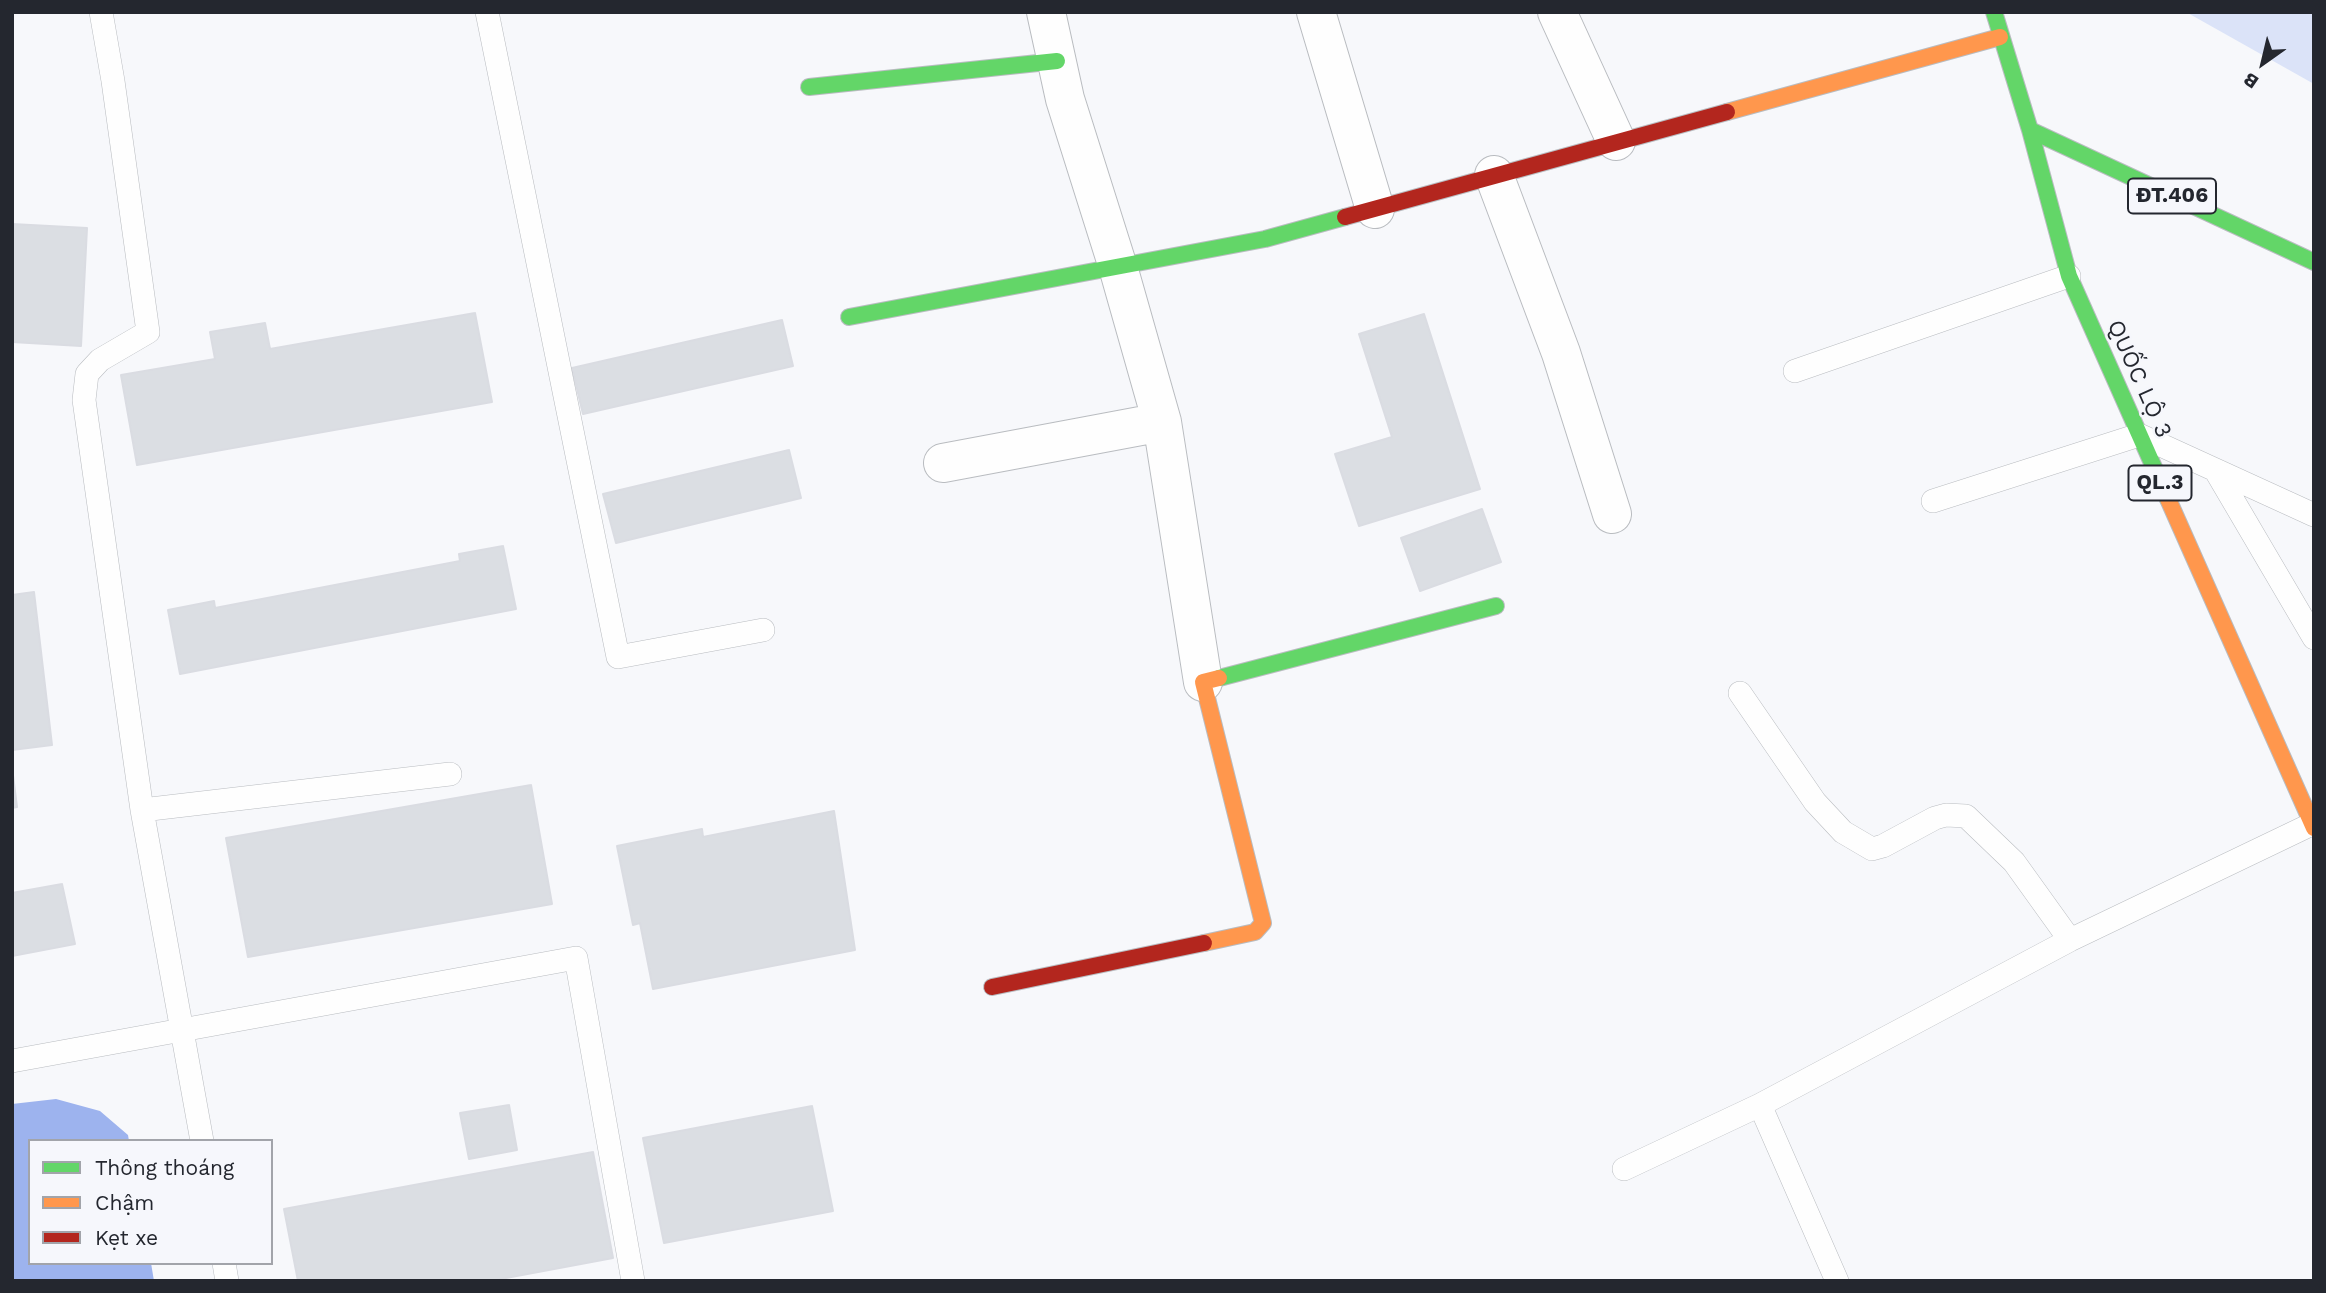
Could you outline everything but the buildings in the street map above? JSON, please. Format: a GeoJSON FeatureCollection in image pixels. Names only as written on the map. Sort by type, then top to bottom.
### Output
{"type":"FeatureCollection","features":[{"type":"Feature","properties":{"kind":"main road","name":"QUỐC LỘ 3"},"geometry":{"type":"LineString","coordinates":[[1994,12],[2030,130],[2069,276],[2313,826]]}},
{"type":"Feature","properties":{"kind":"main road"},"geometry":{"type":"LineString","coordinates":[[849,317],[1265,239],[2000,37]]}},
{"type":"Feature","properties":{"kind":"main road"},"geometry":{"type":"LineString","coordinates":[[809,87],[1057,61]]}},
{"type":"Feature","properties":{"kind":"main road","name":"ĐT.406"},"geometry":{"type":"LineString","coordinates":[[2030,130],[2314,262]]}},
{"type":"Feature","properties":{"kind":"main road"},"geometry":{"type":"LineString","coordinates":[[992,987],[1255,932],[1263,923],[1203,682],[1496,606]]}},
{"type":"Feature","properties":{"kind":"street"},"geometry":{"type":"LineString","coordinates":[[1046,12],[1065,99],[1118,267],[1162,422],[1203,682]]}},
{"type":"Feature","properties":{"kind":"street"},"geometry":{"type":"LineString","coordinates":[[1316,12],[1375,209]]}},
{"type":"Feature","properties":{"kind":"street"},"geometry":{"type":"LineString","coordinates":[[1556,12],[1616,141]]}},
{"type":"Feature","properties":{"kind":"street"},"geometry":{"type":"LineString","coordinates":[[1494,175],[1561,353],[1612,514]]}},
{"type":"Feature","properties":{"kind":"street"},"geometry":{"type":"LineString","coordinates":[[943,463],[1162,422]]}},
{"type":"Feature","properties":{"kind":"lane"},"geometry":{"type":"LineString","coordinates":[[101,12],[148,332],[100,360],[87,374],[84,400],[142,810],[202,1139]]}},
{"type":"Feature","properties":{"kind":"lane"},"geometry":{"type":"LineString","coordinates":[[487,12],[618,657],[763,630]]}},
{"type":"Feature","properties":{"kind":"lane"},"geometry":{"type":"LineString","coordinates":[[1795,370],[2069,276]]}},
{"type":"Feature","properties":{"kind":"lane"},"geometry":{"type":"LineString","coordinates":[[1933,501],[2138,435],[2314,515]]}},
{"type":"Feature","properties":{"kind":"lane"},"geometry":{"type":"LineString","coordinates":[[2217,473],[2314,638]]}},
{"type":"Feature","properties":{"kind":"lane"},"geometry":{"type":"LineString","coordinates":[[1740,693],[1815,802],[1843,832],[1872,849],[1884,846],[1935,818],[1947,815],[1966,816],[2014,862],[2070,940]]}},
{"type":"Feature","properties":{"kind":"lane"},"geometry":{"type":"LineString","coordinates":[[142,810],[450,774]]}},
{"type":"Feature","properties":{"kind":"lane"},"geometry":{"type":"LineString","coordinates":[[1624,1169],[1759,1105],[2070,940],[2313,826]]}},
{"type":"Feature","properties":{"kind":"lane"},"geometry":{"type":"LineString","coordinates":[[12,1061],[576,958],[633,1281]]}},
{"type":"Feature","properties":{"kind":"lane"},"geometry":{"type":"LineString","coordinates":[[1759,1105],[1837,1281]]}},
{"type":"Feature","properties":{"kind":"shaded area"},"geometry":{"type":"Polygon","coordinates":[[[2186,12],[2314,12],[2314,84],[2186,12]]]}},
{"type":"Feature","properties":{"kind":"water"},"geometry":{"type":"Polygon","coordinates":[[[56,1099],[100,1111],[128,1135],[129,1139],[28,1139],[28,1265],[151,1265],[154,1281],[12,1281],[12,1104],[56,1099]]]}},
{"type":"Feature","properties":{"kind":"traffic: fast"},"geometry":{"type":"LineString","coordinates":[[1994,12],[2030,130],[2069,276],[2168,499]]}},
{"type":"Feature","properties":{"kind":"traffic: fast"},"geometry":{"type":"LineString","coordinates":[[809,87],[1057,61]]}},
{"type":"Feature","properties":{"kind":"traffic: fast"},"geometry":{"type":"LineString","coordinates":[[2030,130],[2314,262]]}},
{"type":"Feature","properties":{"kind":"traffic: fast"},"geometry":{"type":"LineString","coordinates":[[849,317],[1265,239],[1345,217]]}},
{"type":"Feature","properties":{"kind":"traffic: fast"},"geometry":{"type":"LineString","coordinates":[[1219,678],[1496,606]]}},
{"type":"Feature","properties":{"kind":"traffic: slow"},"geometry":{"type":"LineString","coordinates":[[1727,112],[2000,37]]}},
{"type":"Feature","properties":{"kind":"traffic: slow"},"geometry":{"type":"LineString","coordinates":[[2168,499],[2314,828]]}},
{"type":"Feature","properties":{"kind":"traffic: slow"},"geometry":{"type":"LineString","coordinates":[[1204,943],[1255,932],[1263,923],[1203,682],[1219,678]]}},
{"type":"Feature","properties":{"kind":"traffic: jam"},"geometry":{"type":"LineString","coordinates":[[1345,217],[1727,112]]}},
{"type":"Feature","properties":{"kind":"traffic: jam"},"geometry":{"type":"LineString","coordinates":[[992,987],[1204,943]]}}]}
